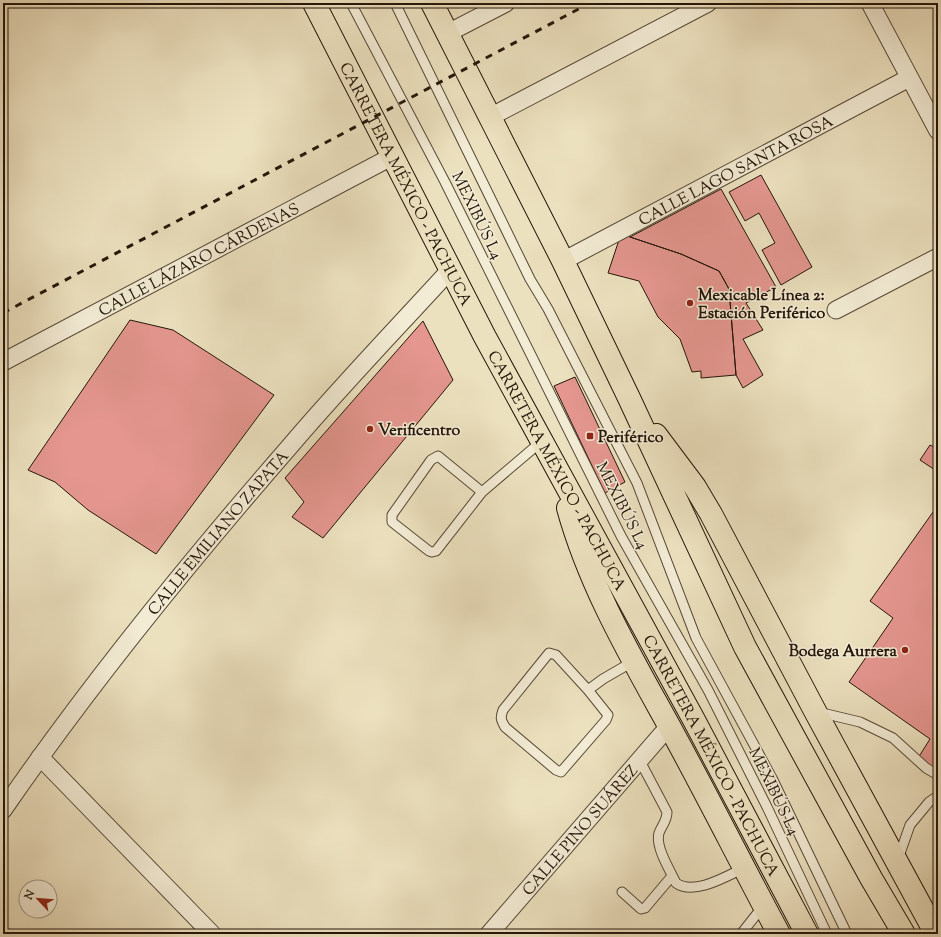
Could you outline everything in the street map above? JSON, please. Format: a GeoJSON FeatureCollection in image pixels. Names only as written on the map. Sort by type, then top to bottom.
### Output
{"type":"FeatureCollection","features":[{"type":"Feature","properties":{"kind":"highway","name":"CARRETERA MÉXICO - PACHUCA"},"geometry":{"type":"LineString","coordinates":[[314,3],[490,347],[694,720],[807,934]]}},
{"type":"Feature","properties":{"kind":"highway"},"geometry":{"type":"LineString","coordinates":[[432,3],[446,34],[490,116],[638,417],[745,647],[871,878],[904,934]]}},
{"type":"Feature","properties":{"kind":"highway"},"geometry":{"type":"LineString","coordinates":[[638,417],[659,437],[695,487],[936,934]]}},
{"type":"Feature","properties":{"kind":"highway"},"geometry":{"type":"LineString","coordinates":[[553,461],[574,528],[594,583],[609,615],[779,934]]}},
{"type":"Feature","properties":{"kind":"street"},"geometry":{"type":"LineString","coordinates":[[446,34],[506,3]]}},
{"type":"Feature","properties":{"kind":"street"},"geometry":{"type":"LineString","coordinates":[[490,116],[708,3]]}},
{"type":"Feature","properties":{"kind":"street"},"geometry":{"type":"LineString","coordinates":[[870,3],[938,131]]}},
{"type":"Feature","properties":{"kind":"street","name":"CALLE LAGO SANTA ROSA"},"geometry":{"type":"LineString","coordinates":[[562,261],[909,78]]}},
{"type":"Feature","properties":{"kind":"street","name":"CALLE LÁZARO CÁRDENAS"},"geometry":{"type":"LineString","coordinates":[[3,362],[393,156]]}},
{"type":"Feature","properties":{"kind":"street"},"geometry":{"type":"LineString","coordinates":[[836,310],[938,257]]}},
{"type":"Feature","properties":{"kind":"street","name":"CALLE EMILIANO ZAPATA"},"geometry":{"type":"LineString","coordinates":[[3,810],[40,757],[134,632],[286,450],[450,270]]}},
{"type":"Feature","properties":{"kind":"street","name":"CALLE PINO SUÁREZ"},"geometry":{"type":"LineString","coordinates":[[489,934],[669,726]]}},
{"type":"Feature","properties":{"kind":"street"},"geometry":{"type":"LineString","coordinates":[[40,757],[212,934]]}},
{"type":"Feature","properties":{"kind":"lane","name":"MEXIBÚS L4"},"geometry":{"type":"LineString","coordinates":[[351,3],[445,182],[621,536],[708,690],[767,807],[827,934]]}},
{"type":"Feature","properties":{"kind":"lane","name":"MEXIBÚS L4"},"geometry":{"type":"LineString","coordinates":[[395,3],[530,279],[548,309],[637,483],[696,638],[772,778],[847,934]]}},
{"type":"Feature","properties":{"kind":"lane"},"geometry":{"type":"LineString","coordinates":[[482,492],[438,456],[435,457],[431,460],[392,515],[392,522],[429,551],[436,551],[482,492],[542,441]]}},
{"type":"Feature","properties":{"kind":"lane"},"geometry":{"type":"LineString","coordinates":[[549,653],[556,655],[588,690],[608,715],[608,718],[561,772],[556,770],[505,727],[501,720],[500,716],[503,710],[549,653]]}},
{"type":"Feature","properties":{"kind":"lane"},"geometry":{"type":"LineString","coordinates":[[588,690],[603,679],[634,661]]}},
{"type":"Feature","properties":{"kind":"lane"},"geometry":{"type":"LineString","coordinates":[[815,711],[860,722],[894,738],[926,768],[938,775]]}},
{"type":"Feature","properties":{"kind":"lane"},"geometry":{"type":"LineString","coordinates":[[640,761],[667,812],[666,820],[659,833],[659,847],[676,883],[679,885],[692,887],[708,885],[744,868]]}},
{"type":"Feature","properties":{"kind":"lane"},"geometry":{"type":"LineString","coordinates":[[897,862],[910,825],[929,802],[938,796]]}},
{"type":"Feature","properties":{"kind":"lane"},"geometry":{"type":"LineString","coordinates":[[622,892],[642,909],[645,908],[672,876]]}},
{"type":"Feature","properties":{"kind":"lane"},"geometry":{"type":"LineString","coordinates":[[741,934],[764,905]]}},
{"type":"Feature","properties":{"kind":"building"},"geometry":{"type":"Polygon","coordinates":[[[761,175],[812,267],[781,285],[762,250],[775,243],[759,213],[745,221],[729,192],[761,175]]]}},
{"type":"Feature","properties":{"kind":"building"},"geometry":{"type":"Polygon","coordinates":[[[721,189],[776,287],[746,303],[763,330],[743,339],[763,375],[743,388],[736,375],[729,289],[719,271],[681,254],[630,237],[721,189]]]}},
{"type":"Feature","properties":{"kind":"building","name":"Mexicable Línea 2: Estación Periférico"},"geometry":{"type":"Polygon","coordinates":[[[621,234],[681,254],[719,271],[729,289],[736,375],[701,378],[701,371],[692,372],[680,339],[658,317],[639,281],[608,273],[621,234]]]}},
{"type":"Feature","properties":{"kind":"building"},"geometry":{"type":"Polygon","coordinates":[[[130,320],[173,330],[274,395],[156,554],[88,510],[55,482],[28,470],[130,320]]]}},
{"type":"Feature","properties":{"kind":"building","name":"Verificentro"},"geometry":{"type":"Polygon","coordinates":[[[423,321],[453,380],[323,538],[292,517],[304,502],[285,478],[423,321]]]}},
{"type":"Feature","properties":{"kind":"building"},"geometry":{"type":"Polygon","coordinates":[[[575,377],[625,482],[605,493],[554,386],[575,377]]]}},
{"type":"Feature","properties":{"kind":"building"},"geometry":{"type":"Polygon","coordinates":[[[930,445],[938,449],[938,472],[920,460],[930,445]]]}},
{"type":"Feature","properties":{"kind":"building","name":"Bodega Aurrera"},"geometry":{"type":"Polygon","coordinates":[[[938,505],[938,771],[918,758],[930,739],[849,682],[893,618],[870,601],[938,505]]]}},
{"type":"Feature","properties":{"kind":"railway"},"geometry":{"type":"LineString","coordinates":[[3,313],[590,3]]}},
{"type":"Feature","properties":{"kind":"place","name":"Mexicable Línea 2: Estación Periférico"},"geometry":{"type":"Point","coordinates":[690,303]}},
{"type":"Feature","properties":{"kind":"place","name":"Verificentro"},"geometry":{"type":"Point","coordinates":[370,429]}},
{"type":"Feature","properties":{"kind":"place","name":"Periférico"},"geometry":{"type":"Point","coordinates":[590,436]}},
{"type":"Feature","properties":{"kind":"place","name":"Bodega Aurrera"},"geometry":{"type":"Point","coordinates":[905,650]}}]}
